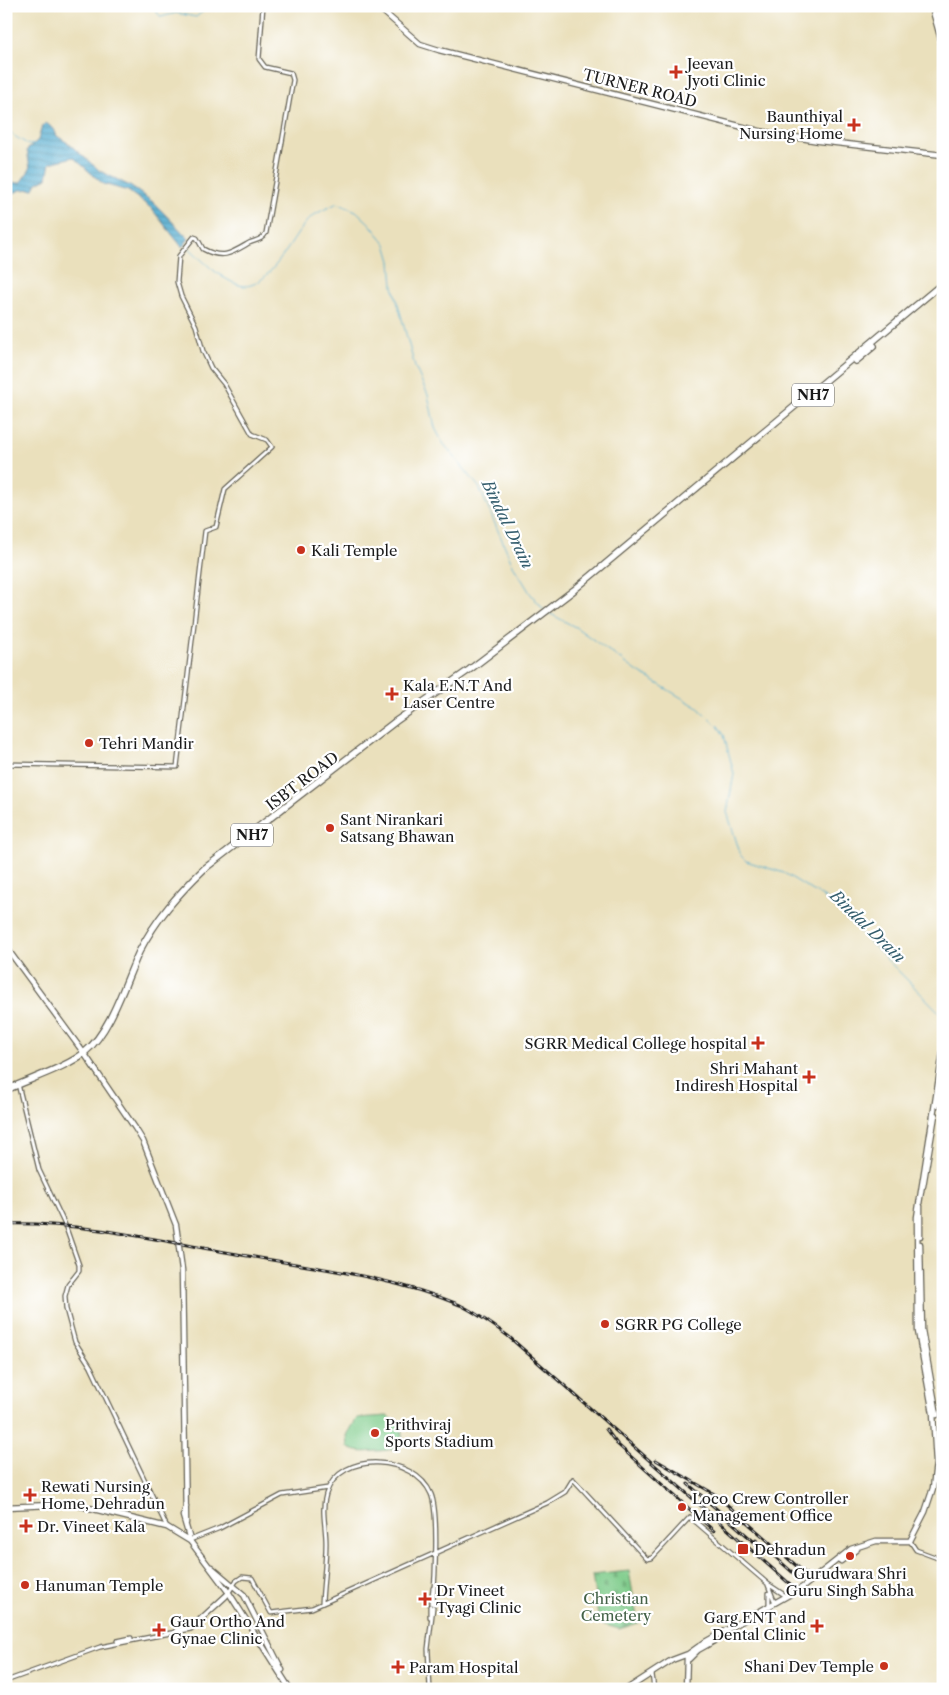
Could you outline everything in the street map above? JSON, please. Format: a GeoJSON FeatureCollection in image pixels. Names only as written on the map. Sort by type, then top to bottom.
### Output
{"type":"FeatureCollection","features":[{"type":"Feature","properties":{"kind":"highway"},"geometry":{"type":"LineString","coordinates":[[934,6],[942,38]]}},
{"type":"Feature","properties":{"kind":"highway","name":"NH7"},"geometry":{"type":"LineString","coordinates":[[824,386],[943,286]]}},
{"type":"Feature","properties":{"kind":"highway","name":"NH7"},"geometry":{"type":"LineString","coordinates":[[824,386],[943,286]]}},
{"type":"Feature","properties":{"kind":"highway","name":"ISBT ROAD"},"geometry":{"type":"LineString","coordinates":[[85,1055],[108,1024],[154,929],[166,911],[193,881],[272,818],[392,728],[454,685],[556,607],[824,386]]}},
{"type":"Feature","properties":{"kind":"highway"},"geometry":{"type":"LineString","coordinates":[[6,1092],[85,1055]]}},
{"type":"Feature","properties":{"kind":"main road","name":"TURNER ROAD"},"geometry":{"type":"LineString","coordinates":[[377,6],[420,44],[439,50],[739,127],[795,138],[943,155]]}},
{"type":"Feature","properties":{"kind":"main road"},"geometry":{"type":"LineString","coordinates":[[942,38],[943,56]]}},
{"type":"Feature","properties":{"kind":"main road"},"geometry":{"type":"LineString","coordinates":[[6,947],[85,1055],[143,1141],[176,1225],[182,1270],[186,1506],[183,1516],[190,1540],[229,1592],[291,1687]]}},
{"type":"Feature","properties":{"kind":"main road"},"geometry":{"type":"LineString","coordinates":[[627,1689],[668,1663],[689,1657],[787,1597],[858,1549],[878,1543],[911,1543],[928,1512],[935,1491],[939,1463],[936,1413],[922,1330],[919,1206],[943,1052]]}},
{"type":"Feature","properties":{"kind":"main road"},"geometry":{"type":"LineString","coordinates":[[919,1206],[943,1073]]}},
{"type":"Feature","properties":{"kind":"main road"},"geometry":{"type":"LineString","coordinates":[[6,1508],[73,1504],[167,1528],[190,1540]]}},
{"type":"Feature","properties":{"kind":"main road"},"geometry":{"type":"LineString","coordinates":[[208,1565],[246,1597],[291,1687]]}},
{"type":"Feature","properties":{"kind":"main road"},"geometry":{"type":"LineString","coordinates":[[689,1657],[769,1606],[804,1589],[827,1570]]}},
{"type":"Feature","properties":{"kind":"main road"},"geometry":{"type":"LineString","coordinates":[[687,1689],[689,1657]]}},
{"type":"Feature","properties":{"kind":"street"},"geometry":{"type":"LineString","coordinates":[[6,764],[178,767],[205,531],[216,527],[226,489],[272,447],[267,440],[253,435],[224,384],[206,359],[196,326],[179,290],[178,261],[183,249],[193,238],[197,238],[200,246],[205,250],[220,254],[239,251],[262,238],[266,233],[293,78],[291,73],[265,67],[259,59],[263,6]]}},
{"type":"Feature","properties":{"kind":"street"},"geometry":{"type":"LineString","coordinates":[[18,1086],[39,1170],[65,1224],[79,1265],[78,1274],[68,1285],[65,1301],[75,1342],[91,1367],[167,1528]]}},
{"type":"Feature","properties":{"kind":"street"},"geometry":{"type":"LineString","coordinates":[[322,1603],[326,1546],[324,1504],[329,1488],[345,1472],[373,1463],[388,1464],[418,1476],[427,1486],[434,1503],[433,1587],[428,1658],[430,1689]]}},
{"type":"Feature","properties":{"kind":"street"},"geometry":{"type":"LineString","coordinates":[[6,1681],[100,1647],[191,1629],[229,1592],[242,1576],[252,1578],[267,1609],[273,1614],[300,1611],[322,1603],[559,1497],[565,1492],[573,1479],[646,1558],[652,1558],[690,1517],[768,1584],[787,1597]]}},
{"type":"Feature","properties":{"kind":"street"},"geometry":{"type":"LineString","coordinates":[[190,1540],[220,1528],[282,1495],[329,1488]]}},
{"type":"Feature","properties":{"kind":"street"},"geometry":{"type":"LineString","coordinates":[[911,1543],[916,1550],[943,1560]]}},
{"type":"Feature","properties":{"kind":"street"},"geometry":{"type":"LineString","coordinates":[[768,1584],[775,1604]]}},
{"type":"Feature","properties":{"kind":"street"},"geometry":{"type":"LineString","coordinates":[[768,1584],[769,1606]]}},
{"type":"Feature","properties":{"kind":"street"},"geometry":{"type":"LineString","coordinates":[[652,1674],[654,1689]]}},
{"type":"Feature","properties":{"kind":"green space","name":"Prithviraj Sports Stadium"},"geometry":{"type":"Polygon","coordinates":[[[387,1416],[400,1423],[403,1437],[399,1446],[390,1450],[365,1452],[348,1447],[347,1435],[357,1418],[387,1416]]]}},
{"type":"Feature","properties":{"kind":"green space","name":"Christian Cemetery"},"geometry":{"type":"Polygon","coordinates":[[[629,1571],[638,1623],[619,1629],[599,1623],[592,1575],[629,1571]]]}},
{"type":"Feature","properties":{"kind":"water"},"geometry":{"type":"Polygon","coordinates":[[[46,123],[54,129],[57,136],[68,143],[100,171],[130,186],[153,202],[189,239],[182,247],[151,208],[128,191],[103,184],[73,157],[50,163],[47,178],[37,183],[34,189],[20,190],[6,197],[6,182],[20,183],[30,169],[27,150],[38,140],[42,126],[46,123]]]}},
{"type":"Feature","properties":{"kind":"waterway"},"geometry":{"type":"LineString","coordinates":[[155,6],[155,10],[161,17],[176,13],[196,17],[210,6]]}},
{"type":"Feature","properties":{"kind":"waterway"},"geometry":{"type":"LineString","coordinates":[[6,131],[29,145],[34,144]]}},
{"type":"Feature","properties":{"kind":"waterway","name":"Bindal Drain"},"geometry":{"type":"LineString","coordinates":[[184,243],[224,278],[239,285],[249,286],[259,281],[278,263],[307,221],[321,211],[337,203],[356,211],[369,223],[386,244],[391,261],[393,286],[415,367],[428,395],[435,428],[443,443],[479,487],[513,565],[530,593],[544,610]]}},
{"type":"Feature","properties":{"kind":"waterway","name":"Bindal Drain"},"geometry":{"type":"LineString","coordinates":[[547,612],[577,628],[638,672],[697,707],[718,726],[724,735],[734,774],[727,812],[741,856],[746,861],[784,873],[828,900],[943,1016]]}},
{"type":"Feature","properties":{"kind":"railway"},"geometry":{"type":"LineString","coordinates":[[6,1224],[35,1224],[91,1229],[347,1273],[405,1286],[460,1305],[479,1315],[508,1336],[791,1585]]}},
{"type":"Feature","properties":{"kind":"railway"},"geometry":{"type":"LineString","coordinates":[[606,1429],[617,1444],[714,1531]]}},
{"type":"Feature","properties":{"kind":"railway"},"geometry":{"type":"LineString","coordinates":[[656,1460],[716,1495],[808,1576]]}},
{"type":"Feature","properties":{"kind":"railway"},"geometry":{"type":"LineString","coordinates":[[688,1484],[759,1546]]}},
{"type":"Feature","properties":{"kind":"railway"},"geometry":{"type":"LineString","coordinates":[[756,1540],[800,1579]]}},
{"type":"Feature","properties":{"kind":"place","name":"Jeevan Jyoti Clinic"},"geometry":{"type":"Point","coordinates":[676,72]}},
{"type":"Feature","properties":{"kind":"place","name":"Baunthiyal Nursing Home"},"geometry":{"type":"Point","coordinates":[854,125]}},
{"type":"Feature","properties":{"kind":"place","name":"Kali Temple"},"geometry":{"type":"Point","coordinates":[301,550]}},
{"type":"Feature","properties":{"kind":"place","name":"Kala E.N.T And Laser Centre"},"geometry":{"type":"Point","coordinates":[392,694]}},
{"type":"Feature","properties":{"kind":"place","name":"Tehri Mandir"},"geometry":{"type":"Point","coordinates":[89,743]}},
{"type":"Feature","properties":{"kind":"place","name":"Sant Nirankari Satsang Bhawan"},"geometry":{"type":"Point","coordinates":[330,828]}},
{"type":"Feature","properties":{"kind":"place","name":"SGRR Medical College hospital"},"geometry":{"type":"Point","coordinates":[758,1043]}},
{"type":"Feature","properties":{"kind":"place","name":"Shri Mahant Indiresh Hospital"},"geometry":{"type":"Point","coordinates":[809,1077]}},
{"type":"Feature","properties":{"kind":"place","name":"SGRR PG College"},"geometry":{"type":"Point","coordinates":[605,1324]}},
{"type":"Feature","properties":{"kind":"place","name":"Prithviraj Sports Stadium"},"geometry":{"type":"Point","coordinates":[375,1433]}},
{"type":"Feature","properties":{"kind":"place","name":"Rewati Nursing Home, Dehradun"},"geometry":{"type":"Point","coordinates":[30,1495]}},
{"type":"Feature","properties":{"kind":"place","name":"Loco Crew Controller Management Office"},"geometry":{"type":"Point","coordinates":[682,1507]}},
{"type":"Feature","properties":{"kind":"place","name":"Dr. Vineet Kala"},"geometry":{"type":"Point","coordinates":[26,1526]}},
{"type":"Feature","properties":{"kind":"place","name":"Dehradun"},"geometry":{"type":"Point","coordinates":[743,1549]}},
{"type":"Feature","properties":{"kind":"place","name":"Gurudwara Shri Guru Singh Sabha"},"geometry":{"type":"Point","coordinates":[850,1556]}},
{"type":"Feature","properties":{"kind":"place","name":"Hanuman Temple"},"geometry":{"type":"Point","coordinates":[25,1585]}},
{"type":"Feature","properties":{"kind":"place","name":"Dr Vineet Tyagi Clinic"},"geometry":{"type":"Point","coordinates":[425,1599]}},
{"type":"Feature","properties":{"kind":"place","name":"Garg ENT and Dental Clinic"},"geometry":{"type":"Point","coordinates":[817,1626]}},
{"type":"Feature","properties":{"kind":"place","name":"Gaur Ortho And Gynae Clinic"},"geometry":{"type":"Point","coordinates":[159,1630]}},
{"type":"Feature","properties":{"kind":"place","name":"Shani Dev Temple"},"geometry":{"type":"Point","coordinates":[884,1666]}},
{"type":"Feature","properties":{"kind":"place","name":"Param Hospital"},"geometry":{"type":"Point","coordinates":[398,1667]}}]}
